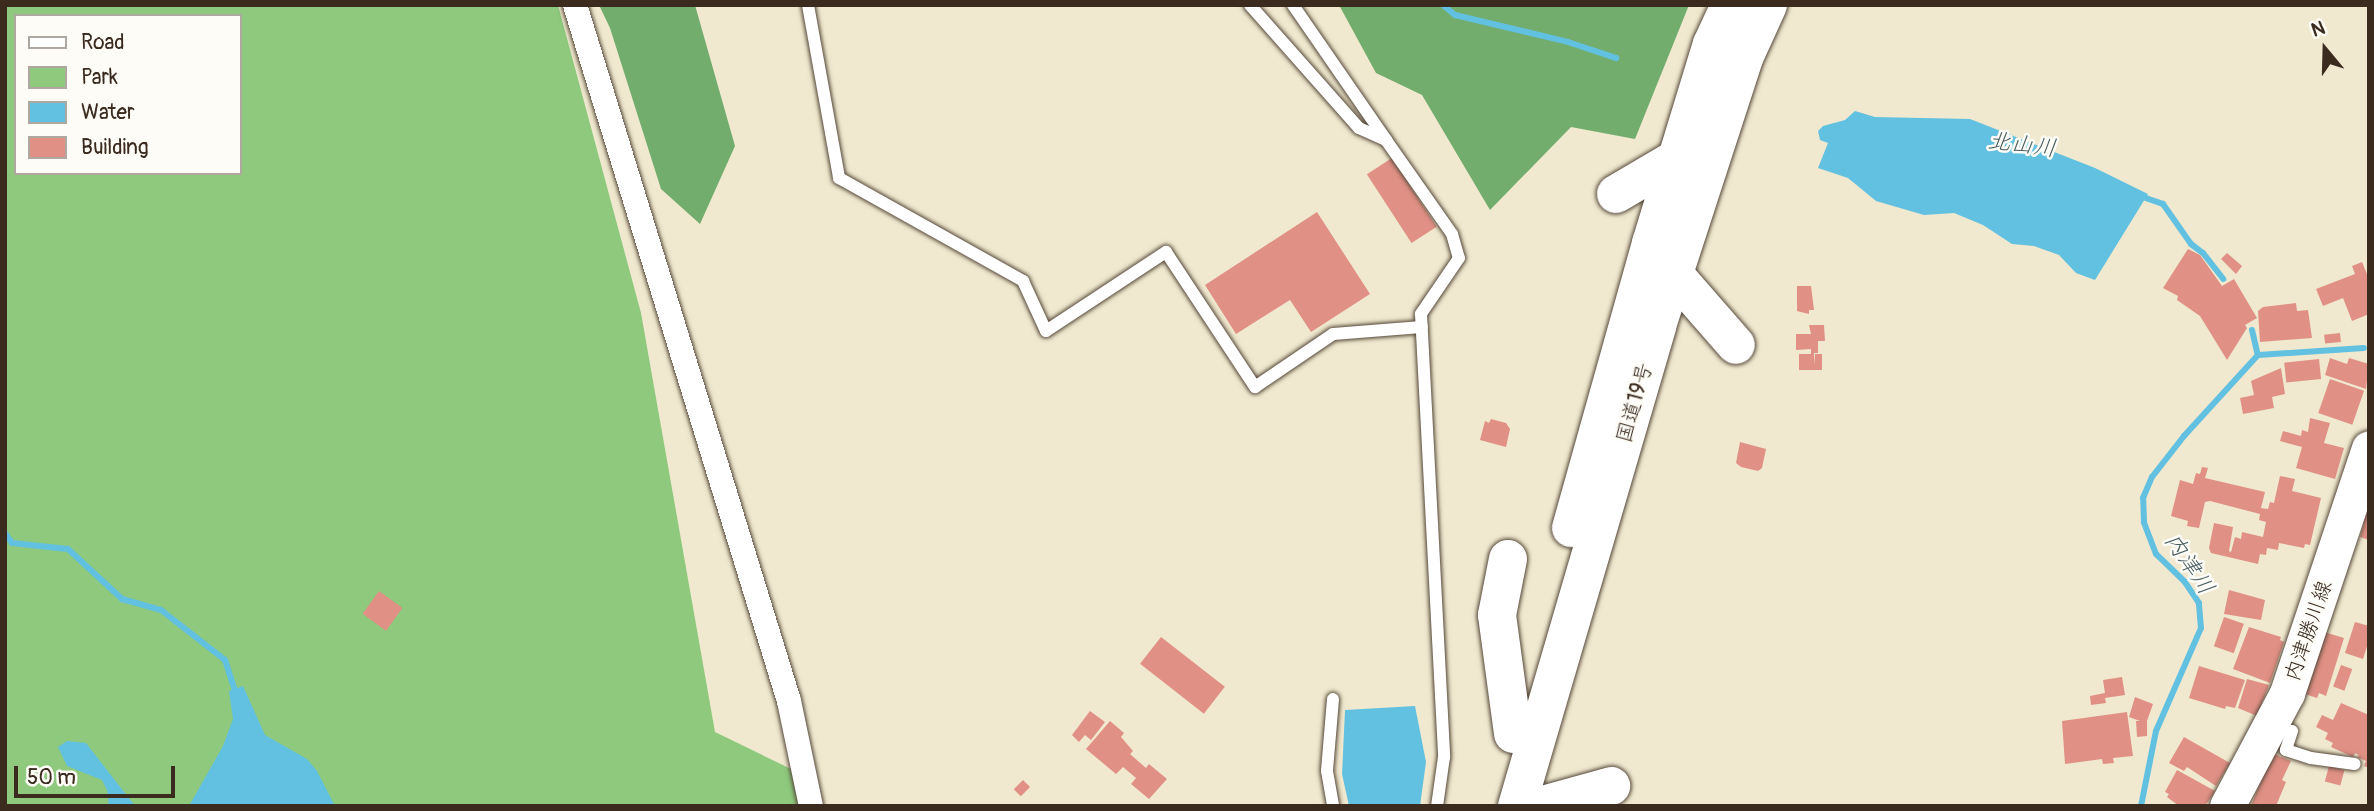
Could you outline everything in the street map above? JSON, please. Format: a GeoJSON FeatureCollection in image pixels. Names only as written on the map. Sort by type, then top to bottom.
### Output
{"type":"FeatureCollection","features":[{"type":"Feature","properties":{"kind":"highway","name":"国道19号"},"geometry":{"type":"LineString","coordinates":[[1492,806],[1677,158],[1713,44],[1730,5]]}},
{"type":"Feature","properties":{"kind":"highway","name":"国道19号"},"geometry":{"type":"LineString","coordinates":[[1517,806],[1674,274],[1744,58],[1768,5]]}},
{"type":"Feature","properties":{"kind":"highway"},"geometry":{"type":"LineString","coordinates":[[1616,194],[1677,158]]}},
{"type":"Feature","properties":{"kind":"highway"},"geometry":{"type":"LineString","coordinates":[[1674,274],[1736,345]]}},
{"type":"Feature","properties":{"kind":"highway"},"geometry":{"type":"LineString","coordinates":[[1508,559],[1497,615],[1513,734]]}},
{"type":"Feature","properties":{"kind":"highway"},"geometry":{"type":"LineString","coordinates":[[1539,806],[1611,786]]}},
{"type":"Feature","properties":{"kind":"main road","name":"内津勝川線"},"geometry":{"type":"LineString","coordinates":[[2227,806],[2287,693],[2312,626],[2369,448]]}},
{"type":"Feature","properties":{"kind":"street"},"geometry":{"type":"LineString","coordinates":[[575,5],[789,701],[811,806]]}},
{"type":"Feature","properties":{"kind":"lane"},"geometry":{"type":"LineString","coordinates":[[808,5],[839,177],[1023,281],[1046,331],[1166,252],[1255,387],[1334,334],[1422,327]]}},
{"type":"Feature","properties":{"kind":"lane"},"geometry":{"type":"LineString","coordinates":[[1250,5],[1359,128],[1387,140]]}},
{"type":"Feature","properties":{"kind":"lane"},"geometry":{"type":"LineString","coordinates":[[1293,5],[1452,234],[1459,258],[1421,314],[1444,757],[1437,806]]}},
{"type":"Feature","properties":{"kind":"lane"},"geometry":{"type":"LineString","coordinates":[[1333,699],[1327,771],[1333,806]]}},
{"type":"Feature","properties":{"kind":"lane"},"geometry":{"type":"LineString","coordinates":[[2270,726],[2292,731],[2286,750],[2311,758],[2356,764]]}},
{"type":"Feature","properties":{"kind":"green space"},"geometry":{"type":"Polygon","coordinates":[[[5,5],[558,5],[641,313],[715,732],[793,770],[803,806],[5,806],[5,5]]]}},
{"type":"Feature","properties":{"kind":"green space"},"geometry":{"type":"Polygon","coordinates":[[[599,5],[695,5],[735,146],[700,224],[661,189],[610,28],[599,5]]]}},
{"type":"Feature","properties":{"kind":"green space"},"geometry":{"type":"Polygon","coordinates":[[[1339,5],[1689,5],[1635,139],[1571,127],[1490,210],[1422,95],[1376,73],[1339,5]]]}},
{"type":"Feature","properties":{"kind":"water"},"geometry":{"type":"Polygon","coordinates":[[[1855,111],[1875,117],[1970,119],[2095,168],[2148,194],[2095,280],[2076,273],[2059,255],[2034,246],[2012,244],[1983,225],[1954,213],[1924,215],[1876,201],[1848,178],[1818,168],[1828,143],[1820,140],[1818,131],[1823,126],[1845,120],[1855,111]]]}},
{"type":"Feature","properties":{"kind":"water"},"geometry":{"type":"Polygon","coordinates":[[[243,686],[265,735],[307,759],[317,771],[335,806],[189,806],[223,746],[233,719],[229,691],[243,686]]]}},
{"type":"Feature","properties":{"kind":"water"},"geometry":{"type":"Polygon","coordinates":[[[1415,706],[1426,762],[1420,806],[1349,806],[1342,774],[1345,710],[1415,706]]]}},
{"type":"Feature","properties":{"kind":"water"},"geometry":{"type":"Polygon","coordinates":[[[67,741],[86,743],[135,806],[109,806],[107,790],[102,780],[67,766],[58,747],[67,741]]]}},
{"type":"Feature","properties":{"kind":"building"},"geometry":{"type":"Polygon","coordinates":[[[1392,158],[1437,227],[1412,243],[1367,174],[1392,158]]]}},
{"type":"Feature","properties":{"kind":"building"},"geometry":{"type":"Polygon","coordinates":[[[1317,212],[1370,294],[1311,332],[1290,300],[1236,334],[1205,285],[1317,212]]]}},
{"type":"Feature","properties":{"kind":"building"},"geometry":{"type":"Polygon","coordinates":[[[2188,249],[2200,255],[2222,286],[2234,279],[2257,318],[2245,325],[2247,328],[2227,360],[2200,316],[2177,300],[2178,296],[2163,288],[2188,249]]]}},
{"type":"Feature","properties":{"kind":"building"},"geometry":{"type":"Polygon","coordinates":[[[2227,253],[2242,266],[2236,274],[2221,259],[2227,253]]]}},
{"type":"Feature","properties":{"kind":"building"},"geometry":{"type":"Polygon","coordinates":[[[2362,262],[2369,279],[2369,314],[2352,321],[2343,298],[2323,306],[2316,289],[2355,274],[2352,266],[2362,262]]]}},
{"type":"Feature","properties":{"kind":"building"},"geometry":{"type":"Polygon","coordinates":[[[1797,286],[1811,286],[1814,310],[1809,310],[1809,314],[1797,311],[1797,286]]]}},
{"type":"Feature","properties":{"kind":"building"},"geometry":{"type":"Polygon","coordinates":[[[2296,303],[2297,311],[2308,310],[2312,338],[2260,342],[2258,311],[2263,307],[2296,303]]]}},
{"type":"Feature","properties":{"kind":"building"},"geometry":{"type":"Polygon","coordinates":[[[1809,325],[1824,325],[1825,341],[1818,341],[1818,353],[1814,353],[1814,365],[1815,354],[1822,354],[1822,370],[1799,370],[1799,354],[1811,354],[1811,349],[1796,350],[1796,334],[1811,334],[1809,325]]]}},
{"type":"Feature","properties":{"kind":"building"},"geometry":{"type":"Polygon","coordinates":[[[2340,333],[2341,342],[2325,344],[2324,335],[2340,333]]]}},
{"type":"Feature","properties":{"kind":"building"},"geometry":{"type":"Polygon","coordinates":[[[2330,358],[2347,364],[2349,358],[2369,364],[2366,389],[2325,375],[2330,358]]]}},
{"type":"Feature","properties":{"kind":"building"},"geometry":{"type":"Polygon","coordinates":[[[2319,359],[2321,379],[2286,383],[2284,363],[2319,359]]]}},
{"type":"Feature","properties":{"kind":"building"},"geometry":{"type":"Polygon","coordinates":[[[2281,368],[2285,394],[2272,397],[2274,408],[2243,414],[2240,398],[2254,395],[2251,381],[2281,368]]]}},
{"type":"Feature","properties":{"kind":"building"},"geometry":{"type":"Polygon","coordinates":[[[2330,379],[2364,391],[2352,425],[2318,413],[2330,379]]]}},
{"type":"Feature","properties":{"kind":"building"},"geometry":{"type":"Polygon","coordinates":[[[2310,418],[2330,423],[2324,443],[2344,448],[2335,479],[2296,468],[2302,447],[2280,441],[2283,431],[2301,436],[2302,430],[2308,432],[2310,418]]]}},
{"type":"Feature","properties":{"kind":"building"},"geometry":{"type":"Polygon","coordinates":[[[1491,419],[1506,423],[1510,429],[1506,447],[1480,440],[1485,421],[1489,423],[1491,419]]]}},
{"type":"Feature","properties":{"kind":"building"},"geometry":{"type":"Polygon","coordinates":[[[1740,442],[1766,449],[1762,468],[1758,471],[1736,463],[1740,442]]]}},
{"type":"Feature","properties":{"kind":"building"},"geometry":{"type":"Polygon","coordinates":[[[2202,467],[2208,468],[2205,478],[2265,492],[2261,508],[2268,509],[2270,502],[2274,503],[2280,476],[2295,479],[2292,491],[2321,498],[2310,545],[2305,544],[2304,548],[2279,543],[2278,550],[2267,548],[2266,555],[2260,554],[2258,564],[2211,553],[2209,548],[2214,523],[2233,527],[2231,552],[2235,537],[2241,539],[2242,532],[2263,537],[2266,522],[2259,520],[2260,514],[2210,501],[2205,502],[2199,528],[2187,526],[2188,521],[2171,516],[2180,480],[2193,484],[2196,473],[2200,474],[2202,467]]]}},
{"type":"Feature","properties":{"kind":"building"},"geometry":{"type":"Polygon","coordinates":[[[2362,509],[2369,511],[2369,540],[2360,537],[2364,524],[2355,522],[2362,509]]]}},
{"type":"Feature","properties":{"kind":"building"},"geometry":{"type":"Polygon","coordinates":[[[2229,590],[2265,600],[2261,620],[2224,614],[2229,590]]]}},
{"type":"Feature","properties":{"kind":"building"},"geometry":{"type":"Polygon","coordinates":[[[379,591],[402,608],[386,631],[363,614],[379,591]]]}},
{"type":"Feature","properties":{"kind":"building"},"geometry":{"type":"Polygon","coordinates":[[[2224,617],[2244,624],[2234,653],[2214,646],[2224,617]]]}},
{"type":"Feature","properties":{"kind":"building"},"geometry":{"type":"Polygon","coordinates":[[[2355,622],[2369,626],[2369,640],[2363,659],[2345,653],[2355,622]]]}},
{"type":"Feature","properties":{"kind":"building"},"geometry":{"type":"Polygon","coordinates":[[[2249,627],[2281,637],[2280,640],[2284,642],[2270,683],[2233,669],[2249,627]]]}},
{"type":"Feature","properties":{"kind":"building"},"geometry":{"type":"Polygon","coordinates":[[[2324,632],[2344,638],[2326,696],[2319,693],[2317,698],[2299,692],[2324,632]]]}},
{"type":"Feature","properties":{"kind":"building"},"geometry":{"type":"Polygon","coordinates":[[[1161,637],[1225,687],[1204,714],[1140,664],[1161,637]]]}},
{"type":"Feature","properties":{"kind":"building"},"geometry":{"type":"Polygon","coordinates":[[[2341,665],[2352,669],[2344,691],[2333,687],[2341,665]]]}},
{"type":"Feature","properties":{"kind":"building"},"geometry":{"type":"Polygon","coordinates":[[[2199,666],[2245,680],[2235,708],[2226,706],[2225,709],[2189,698],[2199,666]]]}},
{"type":"Feature","properties":{"kind":"building"},"geometry":{"type":"Polygon","coordinates":[[[2122,677],[2125,695],[2105,698],[2106,703],[2091,705],[2090,696],[2105,693],[2103,680],[2122,677]]]}},
{"type":"Feature","properties":{"kind":"building"},"geometry":{"type":"Polygon","coordinates":[[[2247,679],[2269,685],[2257,716],[2238,708],[2247,679]]]}},
{"type":"Feature","properties":{"kind":"building"},"geometry":{"type":"Polygon","coordinates":[[[2135,697],[2153,704],[2147,721],[2147,736],[2137,737],[2136,721],[2140,721],[2129,717],[2135,697]]]}},
{"type":"Feature","properties":{"kind":"building"},"geometry":{"type":"Polygon","coordinates":[[[2341,703],[2369,715],[2369,768],[2364,766],[2366,761],[2357,757],[2359,755],[2355,753],[2353,757],[2331,747],[2333,743],[2325,739],[2328,733],[2316,727],[2322,715],[2333,720],[2341,703]]]}},
{"type":"Feature","properties":{"kind":"building"},"geometry":{"type":"Polygon","coordinates":[[[1090,711],[1105,722],[1091,740],[1085,735],[1079,742],[1072,735],[1090,711]]]}},
{"type":"Feature","properties":{"kind":"building"},"geometry":{"type":"Polygon","coordinates":[[[2127,712],[2133,756],[2113,758],[2114,763],[2103,764],[2102,759],[2065,764],[2062,721],[2127,712]]]}},
{"type":"Feature","properties":{"kind":"building"},"geometry":{"type":"Polygon","coordinates":[[[1110,721],[1124,733],[1121,737],[1133,751],[1130,754],[1146,768],[1149,764],[1167,779],[1149,799],[1131,784],[1136,778],[1123,767],[1116,774],[1086,749],[1110,721]]]}},
{"type":"Feature","properties":{"kind":"building"},"geometry":{"type":"Polygon","coordinates":[[[2184,737],[2230,763],[2216,786],[2187,767],[2184,771],[2169,763],[2184,737]]]}},
{"type":"Feature","properties":{"kind":"building"},"geometry":{"type":"Polygon","coordinates":[[[2272,753],[2291,761],[2282,780],[2286,782],[2276,806],[2251,806],[2272,753]]]}},
{"type":"Feature","properties":{"kind":"building"},"geometry":{"type":"Polygon","coordinates":[[[2329,766],[2344,770],[2340,786],[2325,781],[2329,766]]]}},
{"type":"Feature","properties":{"kind":"building"},"geometry":{"type":"Polygon","coordinates":[[[2177,770],[2215,791],[2205,806],[2179,806],[2167,797],[2169,794],[2165,792],[2177,770]]]}},
{"type":"Feature","properties":{"kind":"building"},"geometry":{"type":"Polygon","coordinates":[[[1023,780],[1030,787],[1021,796],[1014,789],[1023,780]]]}},
{"type":"Feature","properties":{"kind":"waterway","name":"北山川"},"geometry":{"type":"LineString","coordinates":[[1443,5],[1455,15],[1568,42],[1616,58]]}},
{"type":"Feature","properties":{"kind":"waterway","name":"北山川"},"geometry":{"type":"LineString","coordinates":[[2140,196],[2163,204],[2191,244],[2203,253],[2223,279]]}},
{"type":"Feature","properties":{"kind":"waterway","name":"北山川"},"geometry":{"type":"LineString","coordinates":[[2252,330],[2258,355]]}},
{"type":"Feature","properties":{"kind":"waterway","name":"内津川"},"geometry":{"type":"LineString","coordinates":[[2141,806],[2156,731],[2201,628],[2199,603],[2185,582],[2156,554],[2144,522],[2143,498],[2152,477],[2184,436],[2258,355],[2364,348]]}},
{"type":"Feature","properties":{"kind":"waterway"},"geometry":{"type":"LineString","coordinates":[[5,533],[12,543],[68,549],[122,599],[161,610],[225,660],[237,697]]}}]}
